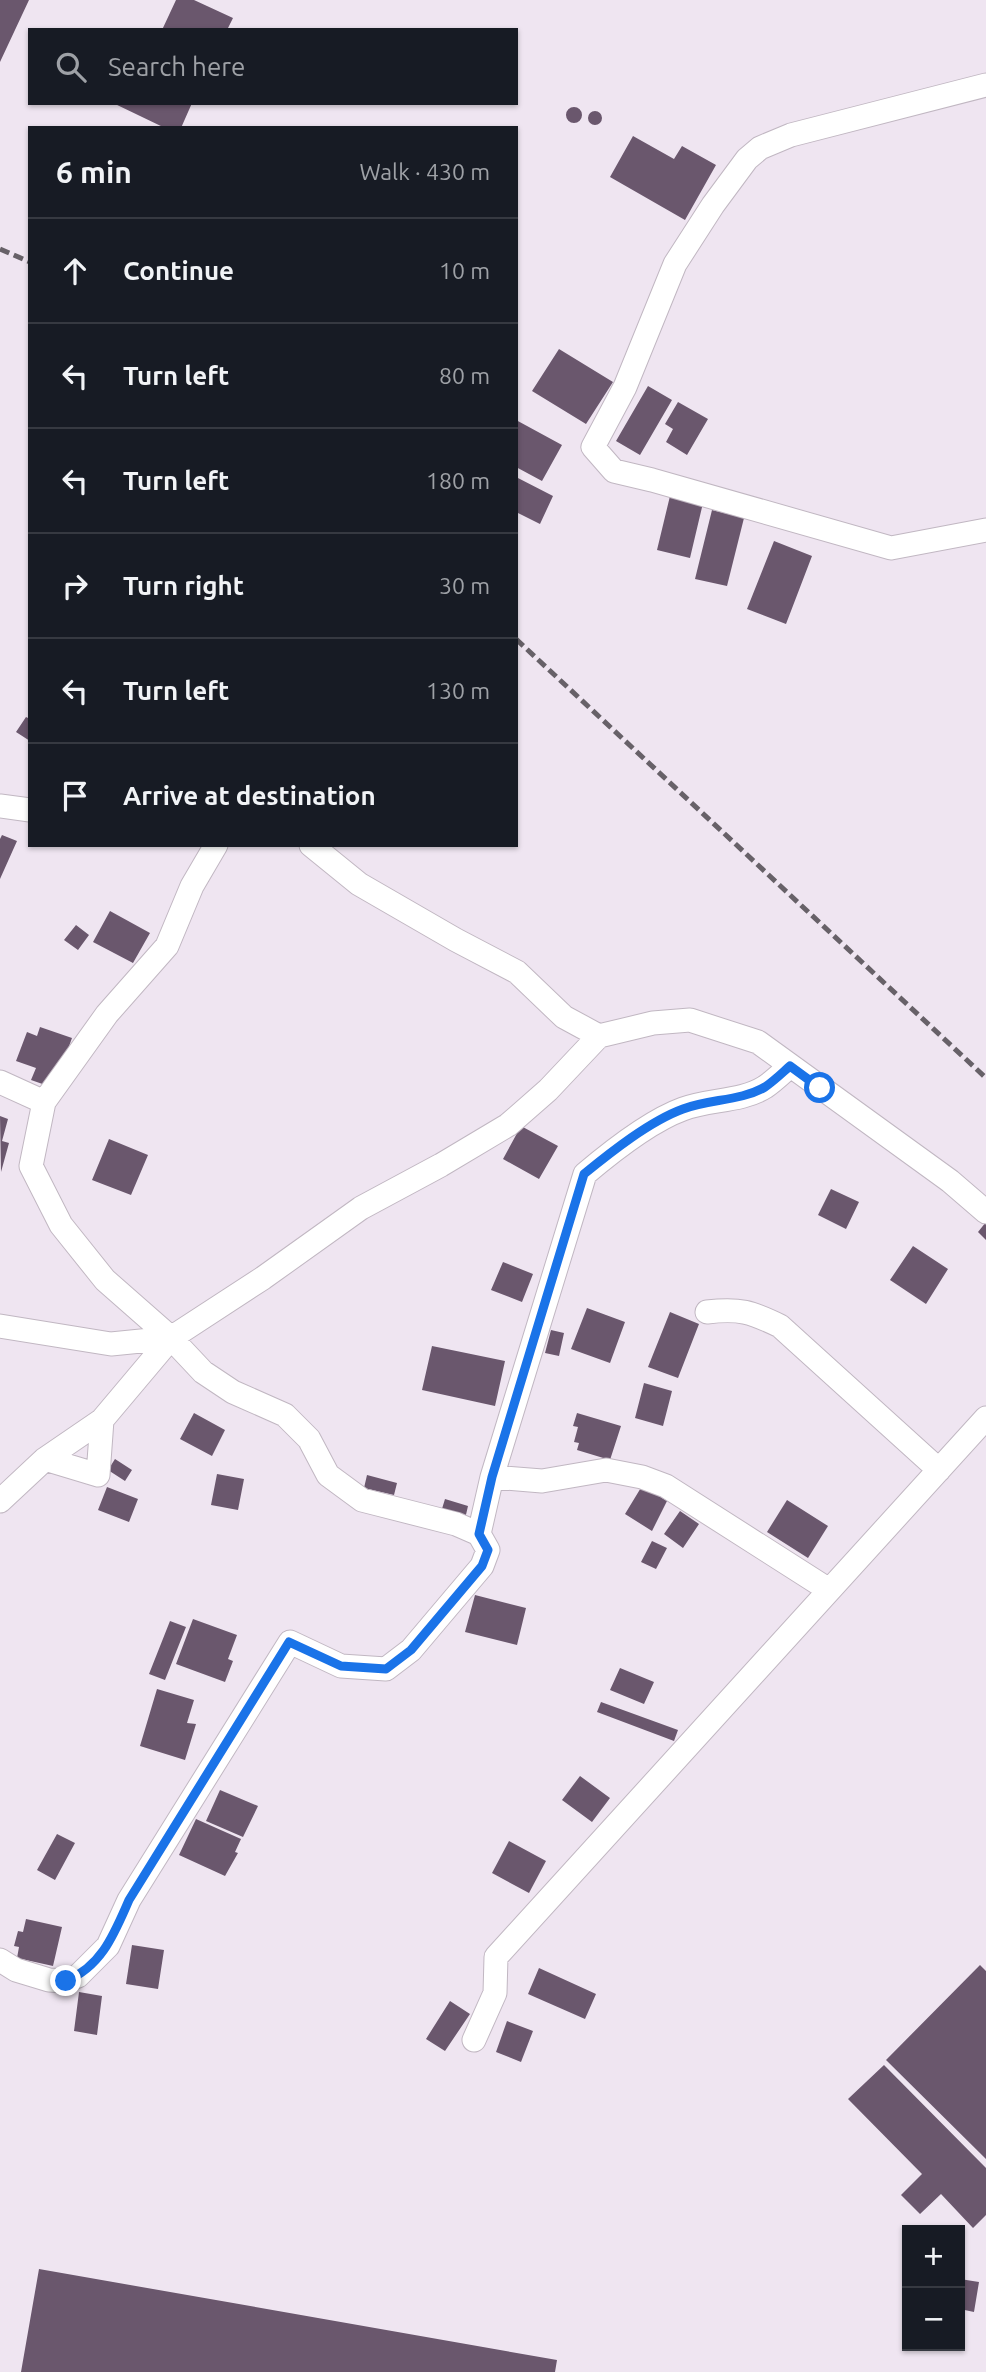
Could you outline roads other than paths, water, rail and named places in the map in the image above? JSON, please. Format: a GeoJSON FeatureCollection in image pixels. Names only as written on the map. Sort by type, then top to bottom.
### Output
{"type":"FeatureCollection","features":[{"type":"Feature","properties":{"kind":"street"},"geometry":{"type":"LineString","coordinates":[[986,85],[791,135],[760,148],[747,159],[675,264],[625,387],[593,447],[614,471],[891,548],[986,530]]}},
{"type":"Feature","properties":{"kind":"street"},"geometry":{"type":"LineString","coordinates":[[0,806],[28,810]]}},
{"type":"Feature","properties":{"kind":"street"},"geometry":{"type":"LineString","coordinates":[[0,1960],[16,1970],[49,1980],[66,1981],[78,1976],[108,1946],[129,1900],[289,1642],[341,1666],[386,1669],[411,1650],[482,1566],[488,1550],[479,1534],[456,1524],[362,1500],[328,1475],[309,1439],[285,1415],[233,1392],[203,1372],[171,1338],[105,1280],[61,1224],[32,1166],[44,1102],[107,1014],[167,946],[192,886],[215,847]]}},
{"type":"Feature","properties":{"kind":"street"},"geometry":{"type":"LineString","coordinates":[[313,847],[359,884],[517,972],[564,1017],[599,1037]]}},
{"type":"Feature","properties":{"kind":"street"},"geometry":{"type":"LineString","coordinates":[[0,1501],[45,1459],[102,1420],[171,1338],[263,1278],[362,1208],[442,1165],[508,1125],[548,1090],[599,1037],[653,1023],[690,1020],[758,1042],[950,1181],[986,1212]]}},
{"type":"Feature","properties":{"kind":"street"},"geometry":{"type":"LineString","coordinates":[[479,1534],[492,1477],[584,1174],[612,1151],[680,1110],[708,1101],[738,1098],[765,1087],[790,1066]]}},
{"type":"Feature","properties":{"kind":"street"},"geometry":{"type":"LineString","coordinates":[[0,1082],[44,1102]]}},
{"type":"Feature","properties":{"kind":"street"},"geometry":{"type":"LineString","coordinates":[[707,1312],[731,1309],[754,1314],[780,1326],[939,1469]]}},
{"type":"Feature","properties":{"kind":"street"},"geometry":{"type":"LineString","coordinates":[[0,1326],[111,1344],[171,1338]]}},
{"type":"Feature","properties":{"kind":"street"},"geometry":{"type":"LineString","coordinates":[[474,2040],[495,1993],[496,1957],[986,1418]]}},
{"type":"Feature","properties":{"kind":"street"},"geometry":{"type":"LineString","coordinates":[[45,1459],[98,1475],[102,1420]]}},
{"type":"Feature","properties":{"kind":"street"},"geometry":{"type":"LineString","coordinates":[[492,1477],[542,1482],[606,1470],[642,1477],[666,1486],[830,1590]]}},
{"type":"Feature","properties":{"kind":"railway"},"geometry":{"type":"LineString","coordinates":[[0,249],[28,261]]}},
{"type":"Feature","properties":{"kind":"railway"},"geometry":{"type":"LineString","coordinates":[[518,641],[986,1078]]}}]}
